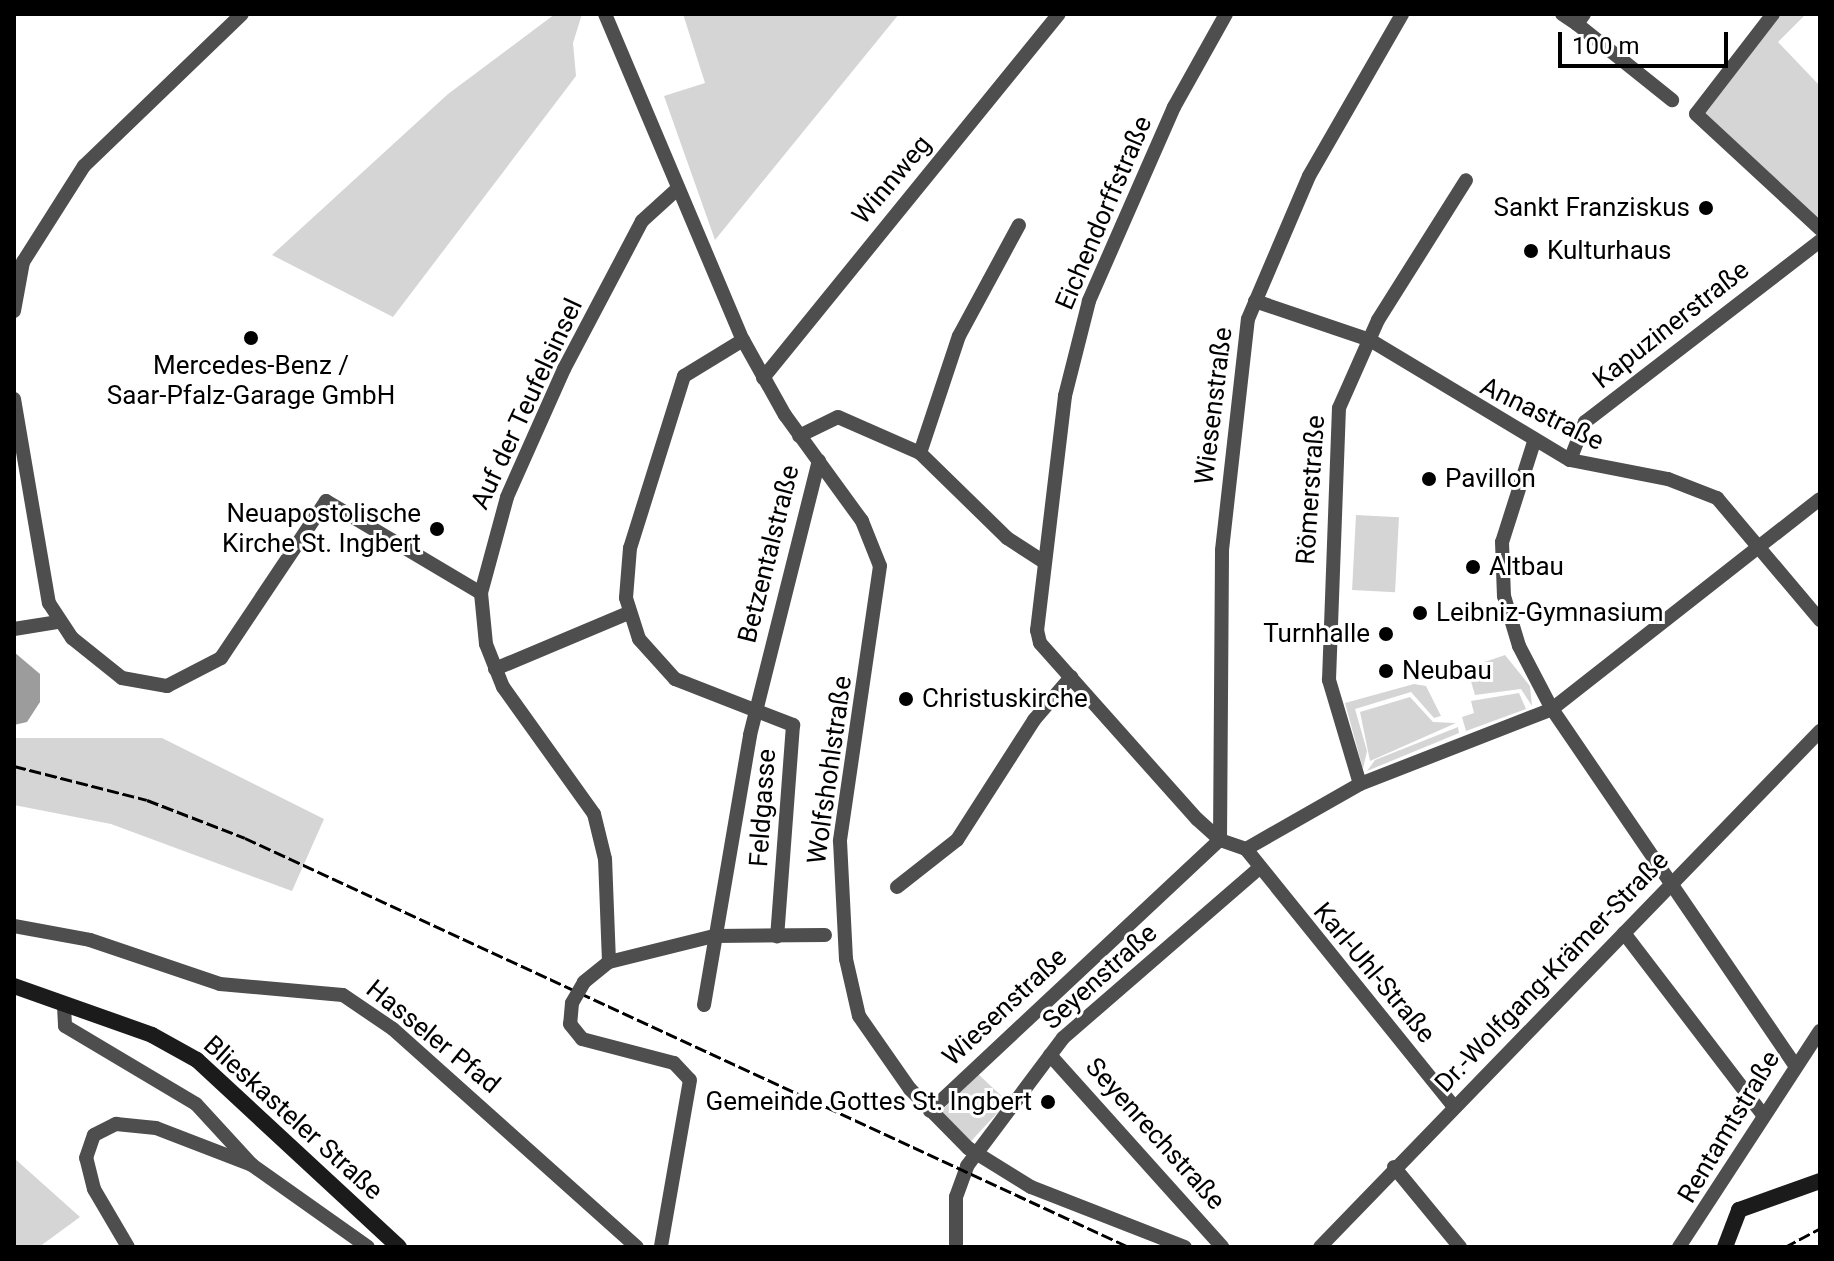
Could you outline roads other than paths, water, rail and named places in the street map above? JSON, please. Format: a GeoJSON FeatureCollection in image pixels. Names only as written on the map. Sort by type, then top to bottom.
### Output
{"type":"FeatureCollection","features":[{"type":"Feature","properties":{"kind":"main road","name":"Blieskasteler Straße"},"geometry":{"type":"LineString","coordinates":[[14,986],[152,1035],[197,1060],[399,1247]]}},
{"type":"Feature","properties":{"kind":"main road"},"geometry":{"type":"LineString","coordinates":[[1725,1247],[1739,1210],[1820,1181]]}},
{"type":"Feature","properties":{"kind":"street"},"geometry":{"type":"LineString","coordinates":[[14,311],[23,262],[84,166],[242,14]]}},
{"type":"Feature","properties":{"kind":"street","name":"Betzentalstraße"},"geometry":{"type":"LineString","coordinates":[[605,14],[675,191],[743,340],[799,436],[819,461],[756,712],[704,1005]]}},
{"type":"Feature","properties":{"kind":"street","name":"Winnweg"},"geometry":{"type":"LineString","coordinates":[[763,378],[1059,14]]}},
{"type":"Feature","properties":{"kind":"street","name":"Eichendorffstraße"},"geometry":{"type":"LineString","coordinates":[[1220,840],[1040,643],[1041,586],[1065,396],[1089,301],[1174,107],[1226,14]]}},
{"type":"Feature","properties":{"kind":"street","name":"Wiesenstraße"},"geometry":{"type":"LineString","coordinates":[[930,1111],[1220,840],[1222,550],[1239,373],[1255,301],[1309,176],[1402,14]]}},
{"type":"Feature","properties":{"kind":"street"},"geometry":{"type":"LineString","coordinates":[[1562,14],[1580,19],[1672,100]]}},
{"type":"Feature","properties":{"kind":"street"},"geometry":{"type":"LineString","coordinates":[[1773,14],[1696,114],[1820,229]]}},
{"type":"Feature","properties":{"kind":"street","name":"Römerstraße"},"geometry":{"type":"LineString","coordinates":[[1360,784],[1329,680],[1328,627],[1339,408],[1370,340],[1466,180]]}},
{"type":"Feature","properties":{"kind":"street","name":"Auf der Teufelsinsel"},"geometry":{"type":"LineString","coordinates":[[609,962],[605,859],[594,814],[495,669],[481,593],[507,497],[564,369],[642,221],[675,191]]}},
{"type":"Feature","properties":{"kind":"street"},"geometry":{"type":"LineString","coordinates":[[920,453],[959,336],[1019,225]]}},
{"type":"Feature","properties":{"kind":"street","name":"Kapuzinerstraße"},"geometry":{"type":"LineString","coordinates":[[1570,460],[1585,422],[1820,241]]}},
{"type":"Feature","properties":{"kind":"street","name":"Annastraße"},"geometry":{"type":"LineString","coordinates":[[1255,301],[1370,340],[1534,442],[1570,460],[1702,490],[1764,546],[1820,620]]}},
{"type":"Feature","properties":{"kind":"street"},"geometry":{"type":"LineString","coordinates":[[743,340],[684,376],[626,565],[628,613],[648,654],[675,679],[756,712]]}},
{"type":"Feature","properties":{"kind":"street"},"geometry":{"type":"LineString","coordinates":[[14,399],[42,580],[58,622],[109,671],[149,686],[186,682],[241,637],[326,501],[481,593]]}},
{"type":"Feature","properties":{"kind":"street"},"geometry":{"type":"LineString","coordinates":[[799,436],[838,417],[920,453],[1007,538],[1044,562]]}},
{"type":"Feature","properties":{"kind":"street"},"geometry":{"type":"LineString","coordinates":[[1534,442],[1508,509],[1501,571],[1519,646],[1552,709],[1794,1064]]}},
{"type":"Feature","properties":{"kind":"street","name":"Wolfshohlstraße"},"geometry":{"type":"LineString","coordinates":[[819,461],[862,521],[880,566],[840,841],[848,975],[869,1035],[930,1111],[975,1153]]}},
{"type":"Feature","properties":{"kind":"street"},"geometry":{"type":"LineString","coordinates":[[1246,849],[1360,784],[1552,709],[1764,546],[1820,499]]}},
{"type":"Feature","properties":{"kind":"street"},"geometry":{"type":"LineString","coordinates":[[495,669],[628,613]]}},
{"type":"Feature","properties":{"kind":"street"},"geometry":{"type":"LineString","coordinates":[[14,629],[58,622]]}},
{"type":"Feature","properties":{"kind":"street"},"geometry":{"type":"LineString","coordinates":[[897,887],[957,840],[1034,720],[1071,677]]}},
{"type":"Feature","properties":{"kind":"street","name":"Feldgasse"},"geometry":{"type":"LineString","coordinates":[[756,712],[793,725],[777,936]]}},
{"type":"Feature","properties":{"kind":"street","name":"Dr.-Wolfgang-Krämer-Straße"},"geometry":{"type":"LineString","coordinates":[[1320,1247],[1394,1167],[1820,731]]}},
{"type":"Feature","properties":{"kind":"street"},"geometry":{"type":"LineString","coordinates":[[1220,840],[1246,849],[1257,870]]}},
{"type":"Feature","properties":{"kind":"street","name":"Seyenstraße"},"geometry":{"type":"LineString","coordinates":[[956,1247],[956,1197],[975,1153],[1050,1055],[1082,1019],[1257,870]]}},
{"type":"Feature","properties":{"kind":"street","name":"Karl-Uhl-Straße"},"geometry":{"type":"LineString","coordinates":[[1257,870],[1454,1107]]}},
{"type":"Feature","properties":{"kind":"street","name":"Hasseler Pfad"},"geometry":{"type":"LineString","coordinates":[[14,926],[90,940],[220,984],[343,995],[393,1029],[637,1247]]}},
{"type":"Feature","properties":{"kind":"street"},"geometry":{"type":"LineString","coordinates":[[1624,933],[1764,1116]]}},
{"type":"Feature","properties":{"kind":"street"},"geometry":{"type":"LineString","coordinates":[[661,1247],[690,1080],[661,1058],[582,1039],[570,1024],[572,1003],[584,982],[609,962],[714,936],[825,935]]}},
{"type":"Feature","properties":{"kind":"street"},"geometry":{"type":"LineString","coordinates":[[64,1006],[65,1026],[168,1082],[219,1122],[252,1165]]}},
{"type":"Feature","properties":{"kind":"street","name":"Rentamtstraße"},"geometry":{"type":"LineString","coordinates":[[1679,1247],[1794,1064],[1820,1031]]}},
{"type":"Feature","properties":{"kind":"street","name":"Seyenrechstraße"},"geometry":{"type":"LineString","coordinates":[[1050,1055],[1222,1247]]}},
{"type":"Feature","properties":{"kind":"street"},"geometry":{"type":"LineString","coordinates":[[128,1247],[88,1170],[87,1148],[101,1128],[156,1128],[252,1165],[368,1247]]}},
{"type":"Feature","properties":{"kind":"street"},"geometry":{"type":"LineString","coordinates":[[975,1153],[1071,1205],[1185,1247]]}},
{"type":"Feature","properties":{"kind":"street"},"geometry":{"type":"LineString","coordinates":[[1394,1167],[1460,1247]]}},
{"type":"Feature","properties":{"kind":"railway"},"geometry":{"type":"LineString","coordinates":[[14,766],[147,800],[245,838],[1129,1247]]}},
{"type":"Feature","properties":{"kind":"railway"},"geometry":{"type":"LineString","coordinates":[[1785,1247],[1820,1228]]}},
{"type":"Feature","properties":{"kind":"place","name":"Sankt Franziskus"},"geometry":{"type":"Point","coordinates":[1706,208]}},
{"type":"Feature","properties":{"kind":"place","name":"Kulturhaus"},"geometry":{"type":"Point","coordinates":[1531,251]}},
{"type":"Feature","properties":{"kind":"place","name":"Mercedes-Benz / Saar-Pfalz-Garage GmbH"},"geometry":{"type":"Point","coordinates":[251,338]}},
{"type":"Feature","properties":{"kind":"place","name":"Pavillon"},"geometry":{"type":"Point","coordinates":[1429,479]}},
{"type":"Feature","properties":{"kind":"place","name":"Neuapostolische Kirche St. Ingbert"},"geometry":{"type":"Point","coordinates":[437,529]}},
{"type":"Feature","properties":{"kind":"place","name":"Altbau"},"geometry":{"type":"Point","coordinates":[1473,567]}},
{"type":"Feature","properties":{"kind":"place","name":"Leibniz-Gymnasium"},"geometry":{"type":"Point","coordinates":[1420,613]}},
{"type":"Feature","properties":{"kind":"place","name":"Turnhalle"},"geometry":{"type":"Point","coordinates":[1386,634]}},
{"type":"Feature","properties":{"kind":"place","name":"Neubau"},"geometry":{"type":"Point","coordinates":[1386,671]}},
{"type":"Feature","properties":{"kind":"place","name":"Christuskirche"},"geometry":{"type":"Point","coordinates":[906,699]}},
{"type":"Feature","properties":{"kind":"place","name":"Gemeinde Gottes St. Ingbert"},"geometry":{"type":"Point","coordinates":[1048,1102]}}]}
